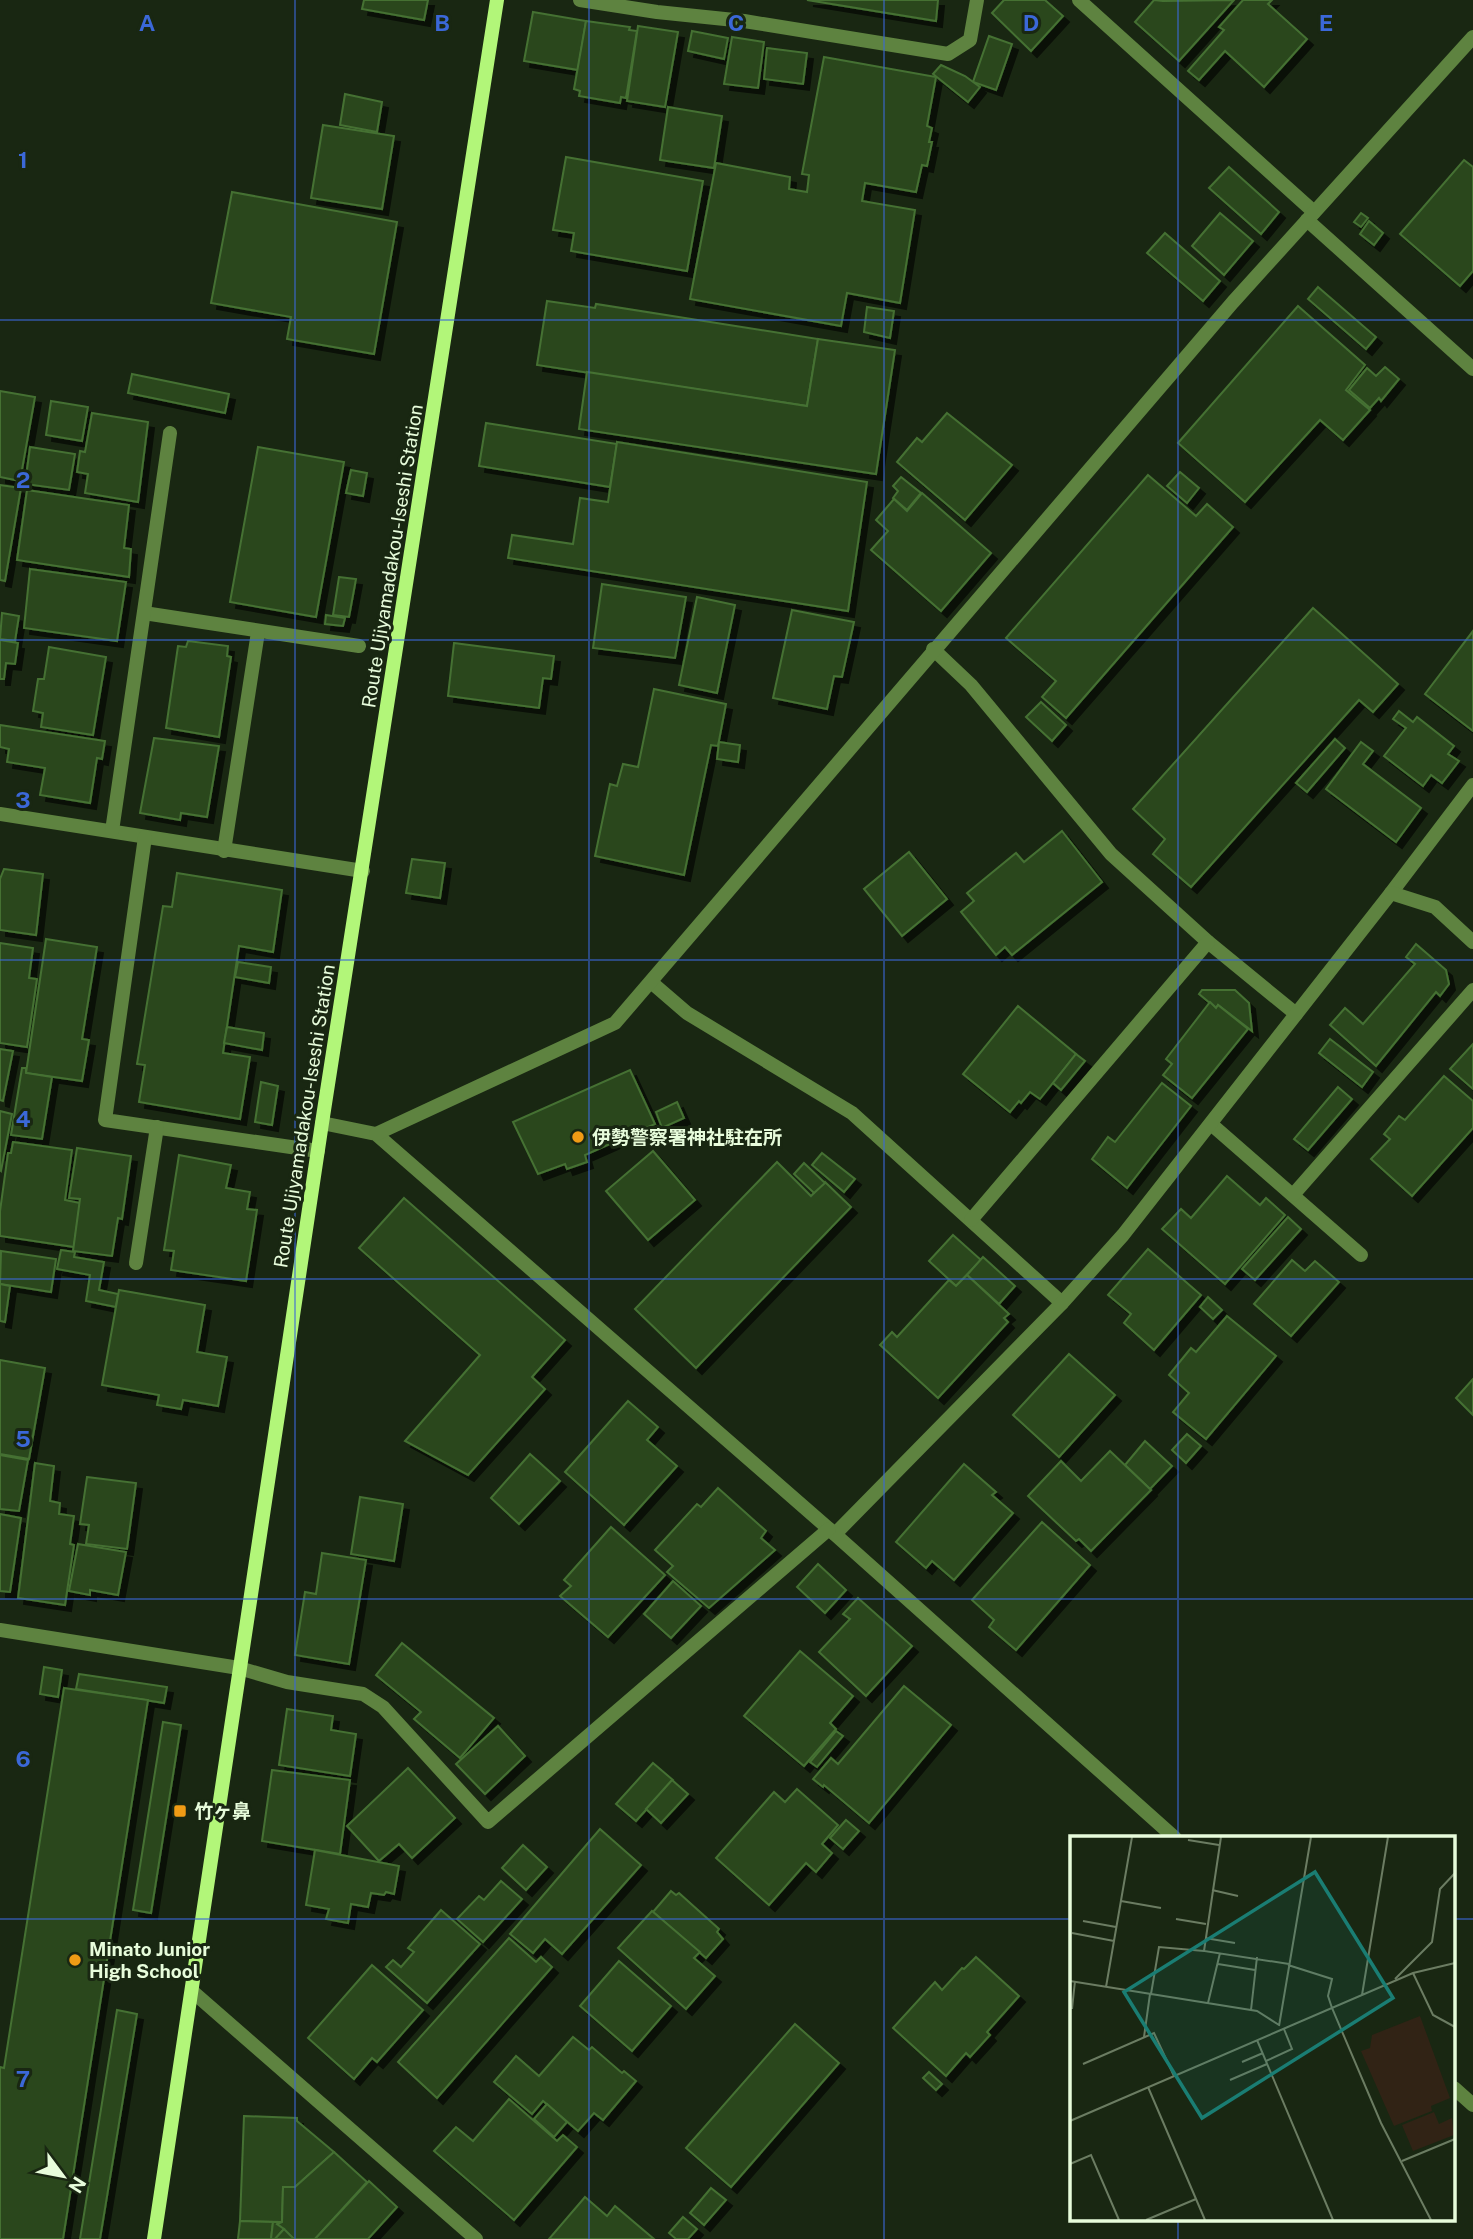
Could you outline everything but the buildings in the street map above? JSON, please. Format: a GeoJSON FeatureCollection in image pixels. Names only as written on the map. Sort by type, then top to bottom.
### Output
{"type":"FeatureCollection","features":[{"type":"Feature","properties":{"kind":"main road","name":"Route Ujiyamadakou-Iseshi Station"},"geometry":{"type":"LineString","coordinates":[[154,2239],[322,1124],[497,0]]}},
{"type":"Feature","properties":{"kind":"street"},"geometry":{"type":"LineString","coordinates":[[580,0],[657,12],[744,21],[948,54],[970,40],[976,0]]}},
{"type":"Feature","properties":{"kind":"street"},"geometry":{"type":"LineString","coordinates":[[1079,0],[1473,369]]}},
{"type":"Feature","properties":{"kind":"street"},"geometry":{"type":"LineString","coordinates":[[376,1134],[615,1023],[1233,302],[1473,37]]}},
{"type":"Feature","properties":{"kind":"street"},"geometry":{"type":"LineString","coordinates":[[112,831],[170,433]]}},
{"type":"Feature","properties":{"kind":"street"},"geometry":{"type":"LineString","coordinates":[[144,613],[359,646]]}},
{"type":"Feature","properties":{"kind":"street"},"geometry":{"type":"LineString","coordinates":[[224,851],[258,632]]}},
{"type":"Feature","properties":{"kind":"street"},"geometry":{"type":"LineString","coordinates":[[933,649],[971,685],[1111,854],[1208,942],[1296,1014]]}},
{"type":"Feature","properties":{"kind":"street"},"geometry":{"type":"LineString","coordinates":[[0,1630],[239,1668],[287,1682],[363,1694],[383,1707],[488,1822],[832,1531],[1062,1303],[1123,1235],[1473,785]]}},
{"type":"Feature","properties":{"kind":"street"},"geometry":{"type":"LineString","coordinates":[[0,814],[363,871]]}},
{"type":"Feature","properties":{"kind":"street"},"geometry":{"type":"LineString","coordinates":[[145,837],[105,1120],[318,1151]]}},
{"type":"Feature","properties":{"kind":"street"},"geometry":{"type":"LineString","coordinates":[[1391,893],[1435,907],[1473,942]]}},
{"type":"Feature","properties":{"kind":"street"},"geometry":{"type":"LineString","coordinates":[[971,1220],[1208,942]]}},
{"type":"Feature","properties":{"kind":"street"},"geometry":{"type":"LineString","coordinates":[[651,982],[687,1013],[852,1113],[1062,1303]]}},
{"type":"Feature","properties":{"kind":"street"},"geometry":{"type":"LineString","coordinates":[[1293,1195],[1473,990]]}},
{"type":"Feature","properties":{"kind":"street"},"geometry":{"type":"LineString","coordinates":[[322,1124],[376,1134],[832,1531],[1173,1836]]}},
{"type":"Feature","properties":{"kind":"street"},"geometry":{"type":"LineString","coordinates":[[1211,1124],[1361,1255]]}},
{"type":"Feature","properties":{"kind":"street"},"geometry":{"type":"LineString","coordinates":[[136,1263],[156,1127]]}},
{"type":"Feature","properties":{"kind":"street"},"geometry":{"type":"LineString","coordinates":[[193,1992],[476,2239]]}},
{"type":"Feature","properties":{"kind":"street"},"geometry":{"type":"LineString","coordinates":[[1456,2090],[1473,2105]]}},
{"type":"Feature","properties":{"kind":"place","name":"伊勢警察署神社駐在所"},"geometry":{"type":"Point","coordinates":[578,1137]}},
{"type":"Feature","properties":{"kind":"place","name":"竹ヶ鼻"},"geometry":{"type":"Point","coordinates":[180,1811]}},
{"type":"Feature","properties":{"kind":"place","name":"Minato Junior High School"},"geometry":{"type":"Point","coordinates":[75,1960]}}]}
